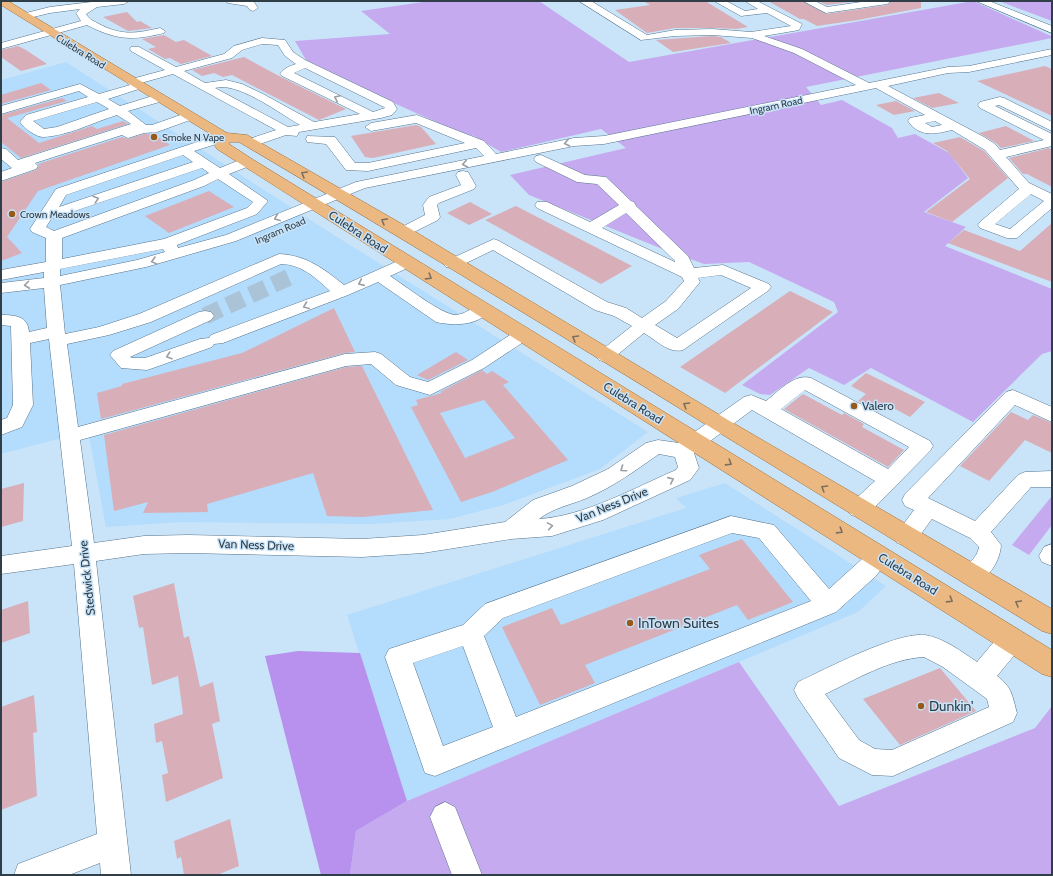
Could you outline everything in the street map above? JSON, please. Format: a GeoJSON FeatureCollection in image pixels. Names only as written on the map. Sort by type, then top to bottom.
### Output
{"type":"FeatureCollection","features":[{"type":"Feature","properties":{"kind":"main road","name":"Culebra Road"},"geometry":{"type":"LineString","coordinates":[[1,1],[224,137],[242,138],[344,197],[720,426],[905,537],[1052,622]]}},
{"type":"Feature","properties":{"kind":"main road","name":"Culebra Road"},"geometry":{"type":"LineString","coordinates":[[224,137],[222,146],[522,335],[690,447],[880,556],[1052,665]]}},
{"type":"Feature","properties":{"kind":"street"},"geometry":{"type":"LineString","coordinates":[[24,16],[124,1]]}},
{"type":"Feature","properties":{"kind":"street"},"geometry":{"type":"LineString","coordinates":[[231,1],[251,4],[253,8]]}},
{"type":"Feature","properties":{"kind":"street"},"geometry":{"type":"LineString","coordinates":[[584,1],[645,38],[675,33],[704,32],[752,36],[798,51],[812,59],[817,66],[866,86],[894,94],[980,140],[997,156],[1015,178],[1030,190],[1052,200],[1012,235],[985,225],[1024,192],[1030,190]]}},
{"type":"Feature","properties":{"kind":"street"},"geometry":{"type":"LineString","coordinates":[[719,1],[744,14],[768,10]]}},
{"type":"Feature","properties":{"kind":"street"},"geometry":{"type":"LineString","coordinates":[[750,1],[797,24],[795,28],[752,36]]}},
{"type":"Feature","properties":{"kind":"street"},"geometry":{"type":"LineString","coordinates":[[808,1],[826,10],[887,1]]}},
{"type":"Feature","properties":{"kind":"street"},"geometry":{"type":"LineString","coordinates":[[981,1],[1052,30]]}},
{"type":"Feature","properties":{"kind":"street"},"geometry":{"type":"LineString","coordinates":[[94,5],[81,13],[82,17],[88,22],[113,35],[125,38],[160,31]]}},
{"type":"Feature","properties":{"kind":"street"},"geometry":{"type":"LineString","coordinates":[[1,52],[55,35],[88,22]]}},
{"type":"Feature","properties":{"kind":"street"},"geometry":{"type":"LineString","coordinates":[[1,46],[55,35]]}},
{"type":"Feature","properties":{"kind":"street"},"geometry":{"type":"LineString","coordinates":[[26,122],[30,118],[98,98],[135,84],[170,68],[228,56],[238,48],[247,44],[276,40],[281,42],[289,54],[389,105],[391,109],[388,112],[312,132]]}},
{"type":"Feature","properties":{"kind":"street","name":"Ingram Road"},"geometry":{"type":"LineString","coordinates":[[948,70],[959,64],[1052,44]]}},
{"type":"Feature","properties":{"kind":"street"},"geometry":{"type":"LineString","coordinates":[[135,49],[286,131]]}},
{"type":"Feature","properties":{"kind":"street","name":"Ingram Road"},"geometry":{"type":"LineString","coordinates":[[1,288],[52,281],[140,264],[171,249],[231,238],[344,197],[360,185],[574,142],[604,140],[948,70],[969,68],[1052,52]]}},
{"type":"Feature","properties":{"kind":"street"},"geometry":{"type":"LineString","coordinates":[[306,64],[292,68],[286,74],[354,106],[371,116]]}},
{"type":"Feature","properties":{"kind":"street"},"geometry":{"type":"LineString","coordinates":[[205,86],[219,84],[233,85],[272,104],[312,132],[330,140],[351,167],[368,167],[479,144]]}},
{"type":"Feature","properties":{"kind":"street"},"geometry":{"type":"LineString","coordinates":[[1,152],[16,165],[140,125],[119,110],[80,87],[2,109]]}},
{"type":"Feature","properties":{"kind":"street"},"geometry":{"type":"LineString","coordinates":[[42,133],[58,130],[159,98]]}},
{"type":"Feature","properties":{"kind":"street"},"geometry":{"type":"LineString","coordinates":[[1052,127],[1000,101],[984,105],[1052,140]]}},
{"type":"Feature","properties":{"kind":"street"},"geometry":{"type":"LineString","coordinates":[[2,109],[26,122],[42,133],[61,151]]}},
{"type":"Feature","properties":{"kind":"street"},"geometry":{"type":"LineString","coordinates":[[1,177],[143,129],[153,129],[189,116]]}},
{"type":"Feature","properties":{"kind":"street"},"geometry":{"type":"LineString","coordinates":[[937,117],[914,122],[930,131],[953,126]]}},
{"type":"Feature","properties":{"kind":"street"},"geometry":{"type":"LineString","coordinates":[[251,143],[286,131],[312,132],[417,118],[479,144],[494,158]]}},
{"type":"Feature","properties":{"kind":"street"},"geometry":{"type":"LineString","coordinates":[[153,129],[260,201],[252,211],[171,249]]}},
{"type":"Feature","properties":{"kind":"street"},"geometry":{"type":"LineString","coordinates":[[224,137],[61,192],[37,229],[54,236],[199,183],[219,172],[247,162]]}},
{"type":"Feature","properties":{"kind":"street","name":"Ingram Road"},"geometry":{"type":"LineString","coordinates":[[344,197],[374,194],[584,150],[604,140]]}},
{"type":"Feature","properties":{"kind":"street"},"geometry":{"type":"LineString","coordinates":[[997,156],[1052,140]]}},
{"type":"Feature","properties":{"kind":"street"},"geometry":{"type":"LineString","coordinates":[[542,159],[582,179],[601,180],[629,205],[682,259],[692,282],[672,305],[643,325],[605,356]]}},
{"type":"Feature","properties":{"kind":"street"},"geometry":{"type":"LineString","coordinates":[[45,216],[204,163]]}},
{"type":"Feature","properties":{"kind":"street"},"geometry":{"type":"LineString","coordinates":[[403,232],[433,217],[430,204],[434,200],[470,186],[463,175]]}},
{"type":"Feature","properties":{"kind":"street"},"geometry":{"type":"LineString","coordinates":[[452,264],[494,244],[601,306],[620,312],[677,346],[763,287],[723,270],[688,274],[542,205]]}},
{"type":"Feature","properties":{"kind":"street"},"geometry":{"type":"LineString","coordinates":[[591,228],[629,205]]}},
{"type":"Feature","properties":{"kind":"street","name":"Ingram Road"},"geometry":{"type":"LineString","coordinates":[[1,302],[52,281],[143,277],[191,264],[240,246],[319,207]]}},
{"type":"Feature","properties":{"kind":"street","name":"Stedwick Drive"},"geometry":{"type":"LineString","coordinates":[[54,236],[52,281],[57,336],[84,553],[116,875]]}},
{"type":"Feature","properties":{"kind":"street"},"geometry":{"type":"LineString","coordinates":[[20,340],[103,331],[145,318],[279,259],[290,258],[310,267],[342,292]]}},
{"type":"Feature","properties":{"kind":"street"},"geometry":{"type":"LineString","coordinates":[[204,316],[119,354],[127,364],[147,364],[211,342],[342,292],[406,263]]}},
{"type":"Feature","properties":{"kind":"street"},"geometry":{"type":"LineString","coordinates":[[294,275],[310,267]]}},
{"type":"Feature","properties":{"kind":"street"},"geometry":{"type":"LineString","coordinates":[[1,275],[52,281]]}},
{"type":"Feature","properties":{"kind":"street"},"geometry":{"type":"LineString","coordinates":[[378,275],[442,318],[453,320],[467,319],[482,310]]}},
{"type":"Feature","properties":{"kind":"street"},"geometry":{"type":"LineString","coordinates":[[1,320],[12,320],[20,324],[23,405],[15,422],[1,428]]}},
{"type":"Feature","properties":{"kind":"street"},"geometry":{"type":"LineString","coordinates":[[70,436],[345,360],[375,358],[403,382],[430,389],[478,364],[522,335]]}},
{"type":"Feature","properties":{"kind":"street"},"geometry":{"type":"LineString","coordinates":[[766,410],[804,382],[923,446],[859,509]]}},
{"type":"Feature","properties":{"kind":"street"},"geometry":{"type":"LineString","coordinates":[[971,575],[983,565],[988,558],[990,545],[986,539],[978,532],[913,500],[1013,396],[1052,415]]}},
{"type":"Feature","properties":{"kind":"street"},"geometry":{"type":"LineString","coordinates":[[690,447],[720,426],[751,401],[890,480]]}},
{"type":"Feature","properties":{"kind":"street","name":"Van Ness Drive"},"geometry":{"type":"LineString","coordinates":[[1,565],[144,545],[188,544],[362,548],[423,544],[511,530],[552,526],[595,514],[683,475],[689,468],[690,447],[653,448],[615,474],[580,492],[541,506],[511,530]]}},
{"type":"Feature","properties":{"kind":"street"},"geometry":{"type":"LineString","coordinates":[[978,532],[1025,480],[1052,479]]}},
{"type":"Feature","properties":{"kind":"street"},"geometry":{"type":"LineString","coordinates":[[905,537],[928,508]]}},
{"type":"Feature","properties":{"kind":"street"},"geometry":{"type":"LineString","coordinates":[[828,605],[766,531],[731,524],[494,611],[471,633],[398,657],[435,763],[828,605],[868,569],[880,556]]}},
{"type":"Feature","properties":{"kind":"street"},"geometry":{"type":"LineString","coordinates":[[1052,553],[1050,556],[1052,557]]}},
{"type":"Feature","properties":{"kind":"street"},"geometry":{"type":"LineString","coordinates":[[471,633],[509,733]]}},
{"type":"Feature","properties":{"kind":"street"},"geometry":{"type":"LineString","coordinates":[[979,678],[1012,640]]}},
{"type":"Feature","properties":{"kind":"street"},"geometry":{"type":"LineString","coordinates":[[925,646],[944,655],[979,678],[998,692],[1004,713],[893,763],[872,762],[849,749],[807,690],[901,648],[925,646]]}},
{"type":"Feature","properties":{"kind":"street"},"geometry":{"type":"LineString","coordinates":[[445,817],[467,875]]}},
{"type":"Feature","properties":{"kind":"street"},"geometry":{"type":"LineString","coordinates":[[30,875],[113,843]]}},
{"type":"Feature","properties":{"kind":"shaded area"},"geometry":{"type":"Polygon","coordinates":[[[430,1],[539,1],[629,62],[973,1],[1051,36],[1052,38],[806,87],[821,105],[842,100],[892,128],[898,138],[915,134],[949,153],[968,178],[924,212],[966,227],[945,246],[1052,289],[1052,351],[1042,354],[973,422],[871,368],[844,385],[809,368],[770,395],[760,394],[742,385],[838,312],[834,302],[749,262],[704,264],[660,248],[529,195],[510,175],[626,148],[601,129],[501,152],[474,136],[461,133],[396,104],[306,60],[295,41],[390,34],[361,11],[430,1]]]}},
{"type":"Feature","properties":{"kind":"shaded area"},"geometry":{"type":"Polygon","coordinates":[[[999,1],[1052,1],[1052,21],[999,1]]]}},
{"type":"Feature","properties":{"kind":"shaded area"},"geometry":{"type":"Polygon","coordinates":[[[66,62],[315,223],[648,432],[600,469],[503,505],[450,519],[370,524],[180,522],[106,527],[88,431],[1,454],[1,80],[66,62]]]}},
{"type":"Feature","properties":{"kind":"shaded area"},"geometry":{"type":"Polygon","coordinates":[[[725,483],[886,586],[858,612],[407,801],[347,615],[686,508],[676,498],[725,483]]]}},
{"type":"Feature","properties":{"kind":"shaded area"},"geometry":{"type":"Polygon","coordinates":[[[1052,496],[1052,525],[1029,555],[1012,545],[1052,496]]]}},
{"type":"Feature","properties":{"kind":"shaded area"},"geometry":{"type":"Polygon","coordinates":[[[298,651],[360,653],[407,801],[356,831],[350,875],[321,875],[265,656],[298,651]]]}},
{"type":"Feature","properties":{"kind":"shaded area"},"geometry":{"type":"Polygon","coordinates":[[[739,662],[839,806],[1035,728],[1052,706],[1052,875],[350,875],[356,831],[407,801],[739,662]]]}},
{"type":"Feature","properties":{"kind":"building"},"geometry":{"type":"Polygon","coordinates":[[[643,1],[705,1],[748,27],[736,29],[675,28],[647,33],[615,10],[650,5],[643,1]]]}},
{"type":"Feature","properties":{"kind":"building"},"geometry":{"type":"Polygon","coordinates":[[[768,1],[802,1],[826,14],[887,5],[893,1],[921,1],[921,8],[817,26],[804,19],[800,19],[768,1]]]}},
{"type":"Feature","properties":{"kind":"building"},"geometry":{"type":"Polygon","coordinates":[[[818,1],[858,1],[827,5],[818,1]]]}},
{"type":"Feature","properties":{"kind":"building"},"geometry":{"type":"Polygon","coordinates":[[[127,12],[137,22],[140,21],[152,28],[128,31],[103,17],[127,12]]]}},
{"type":"Feature","properties":{"kind":"building"},"geometry":{"type":"Polygon","coordinates":[[[164,35],[176,42],[184,40],[212,56],[181,64],[170,58],[165,59],[148,49],[156,47],[142,39],[164,35]]]}},
{"type":"Feature","properties":{"kind":"building"},"geometry":{"type":"Polygon","coordinates":[[[712,36],[721,37],[731,43],[673,52],[656,40],[712,36]]]}},
{"type":"Feature","properties":{"kind":"building"},"geometry":{"type":"Polygon","coordinates":[[[18,46],[47,64],[21,71],[1,57],[1,50],[18,46]]]}},
{"type":"Feature","properties":{"kind":"building"},"geometry":{"type":"Polygon","coordinates":[[[244,57],[346,109],[319,120],[232,75],[223,77],[214,73],[202,76],[192,70],[244,57]]]}},
{"type":"Feature","properties":{"kind":"building"},"geometry":{"type":"Polygon","coordinates":[[[1045,66],[1052,69],[1052,116],[977,81],[1045,66]]]}},
{"type":"Feature","properties":{"kind":"building"},"geometry":{"type":"Polygon","coordinates":[[[41,83],[51,90],[1,104],[1,95],[41,83]]]}},
{"type":"Feature","properties":{"kind":"building"},"geometry":{"type":"Polygon","coordinates":[[[939,93],[959,103],[932,108],[913,98],[939,93]]]}},
{"type":"Feature","properties":{"kind":"building"},"geometry":{"type":"Polygon","coordinates":[[[62,98],[67,101],[7,118],[39,143],[92,126],[97,129],[123,121],[128,124],[21,158],[1,142],[1,115],[62,98]]]}},
{"type":"Feature","properties":{"kind":"building"},"geometry":{"type":"Polygon","coordinates":[[[896,101],[915,111],[894,115],[876,105],[896,101]]]}},
{"type":"Feature","properties":{"kind":"building"},"geometry":{"type":"Polygon","coordinates":[[[416,125],[421,127],[436,144],[373,158],[365,157],[351,136],[416,125]]]}},
{"type":"Feature","properties":{"kind":"building"},"geometry":{"type":"Polygon","coordinates":[[[1006,126],[1034,141],[1001,148],[996,143],[979,133],[1006,126]]]}},
{"type":"Feature","properties":{"kind":"building","name":"Crown Meadows"},"geometry":{"type":"Polygon","coordinates":[[[144,134],[153,134],[170,145],[38,191],[7,237],[22,253],[1,261],[1,182],[36,170],[39,166],[38,164],[122,137],[128,139],[144,134]]]}},
{"type":"Feature","properties":{"kind":"building"},"geometry":{"type":"Polygon","coordinates":[[[960,137],[984,151],[1008,178],[952,222],[926,212],[970,179],[947,151],[933,143],[960,137]]]}},
{"type":"Feature","properties":{"kind":"building"},"geometry":{"type":"Polygon","coordinates":[[[1049,148],[1052,150],[1052,187],[1027,174],[1023,174],[1009,158],[1049,148]]]}},
{"type":"Feature","properties":{"kind":"building"},"geometry":{"type":"Polygon","coordinates":[[[209,191],[234,207],[169,233],[145,216],[209,191]]]}},
{"type":"Feature","properties":{"kind":"building"},"geometry":{"type":"Polygon","coordinates":[[[470,202],[492,214],[469,225],[447,213],[470,202]]]}},
{"type":"Feature","properties":{"kind":"building"},"geometry":{"type":"Polygon","coordinates":[[[516,206],[632,266],[601,284],[485,220],[516,206]]]}},
{"type":"Feature","properties":{"kind":"building"},"geometry":{"type":"Polygon","coordinates":[[[1052,223],[1052,282],[948,243],[964,230],[1020,251],[1052,223]]]}},
{"type":"Feature","properties":{"kind":"building"},"geometry":{"type":"Polygon","coordinates":[[[790,291],[833,312],[725,393],[680,367],[790,291]]]}},
{"type":"Feature","properties":{"kind":"building"},"geometry":{"type":"Polygon","coordinates":[[[334,308],[355,352],[345,353],[101,419],[97,393],[122,386],[122,384],[242,353],[334,308]]]}},
{"type":"Feature","properties":{"kind":"building"},"geometry":{"type":"Polygon","coordinates":[[[456,352],[468,360],[428,380],[417,375],[456,352]]]}},
{"type":"Feature","properties":{"kind":"building"},"geometry":{"type":"Polygon","coordinates":[[[362,366],[433,510],[363,517],[327,516],[313,473],[207,504],[208,512],[143,513],[148,502],[114,511],[104,435],[346,367],[362,366]]]}},
{"type":"Feature","properties":{"kind":"building"},"geometry":{"type":"Polygon","coordinates":[[[482,370],[487,374],[492,371],[509,382],[503,385],[568,460],[492,492],[461,502],[411,407],[418,405],[416,400],[442,393],[440,392],[482,370]],[[484,400],[440,413],[465,458],[515,438],[484,400]]]}},
{"type":"Feature","properties":{"kind":"building"},"geometry":{"type":"Polygon","coordinates":[[[866,373],[925,402],[910,417],[886,404],[878,412],[858,401],[866,394],[851,386],[866,373]]]}},
{"type":"Feature","properties":{"kind":"building"},"geometry":{"type":"Polygon","coordinates":[[[803,394],[842,415],[844,413],[864,424],[862,427],[904,450],[888,467],[784,409],[803,394]]]}},
{"type":"Feature","properties":{"kind":"building"},"geometry":{"type":"Polygon","coordinates":[[[1011,412],[1028,420],[1033,415],[1052,423],[1052,453],[1025,440],[989,481],[960,466],[1011,412]]]}},
{"type":"Feature","properties":{"kind":"building"},"geometry":{"type":"Polygon","coordinates":[[[24,483],[23,521],[1,527],[1,489],[24,483]]]}},
{"type":"Feature","properties":{"kind":"building","name":"InTown Suites"},"geometry":{"type":"Polygon","coordinates":[[[742,539],[793,602],[748,620],[737,605],[585,665],[595,683],[540,705],[502,627],[552,608],[561,625],[710,569],[699,555],[742,539]]]}},
{"type":"Feature","properties":{"kind":"building"},"geometry":{"type":"Polygon","coordinates":[[[174,583],[184,638],[189,636],[200,687],[213,682],[220,721],[212,724],[223,778],[166,802],[162,775],[168,773],[162,741],[156,743],[154,724],[183,714],[178,676],[152,685],[143,627],[139,628],[133,596],[174,583]]]}},
{"type":"Feature","properties":{"kind":"building"},"geometry":{"type":"Polygon","coordinates":[[[28,601],[30,633],[1,643],[1,610],[28,601]]]}},
{"type":"Feature","properties":{"kind":"building","name":"Dunkin'"},"geometry":{"type":"Polygon","coordinates":[[[940,668],[976,711],[900,745],[863,699],[940,668]]]}},
{"type":"Feature","properties":{"kind":"building"},"geometry":{"type":"Polygon","coordinates":[[[34,695],[37,732],[33,733],[37,796],[1,810],[1,707],[34,695]]]}},
{"type":"Feature","properties":{"kind":"building"},"geometry":{"type":"Polygon","coordinates":[[[230,819],[239,866],[217,875],[184,875],[181,857],[177,859],[174,841],[230,819]]]}},
{"type":"Feature","properties":{"kind":"tunnel"},"geometry":{"type":"LineString","coordinates":[[205,316],[294,275]]}},
{"type":"Feature","properties":{"kind":"place","name":"Smoke N Vape"},"geometry":{"type":"Point","coordinates":[154,137]}},
{"type":"Feature","properties":{"kind":"place","name":"Crown Meadows"},"geometry":{"type":"Point","coordinates":[12,214]}},
{"type":"Feature","properties":{"kind":"place","name":"Valero"},"geometry":{"type":"Point","coordinates":[854,406]}},
{"type":"Feature","properties":{"kind":"place","name":"InTown Suites"},"geometry":{"type":"Point","coordinates":[630,623]}},
{"type":"Feature","properties":{"kind":"place","name":"Dunkin'"},"geometry":{"type":"Point","coordinates":[921,706]}}]}
